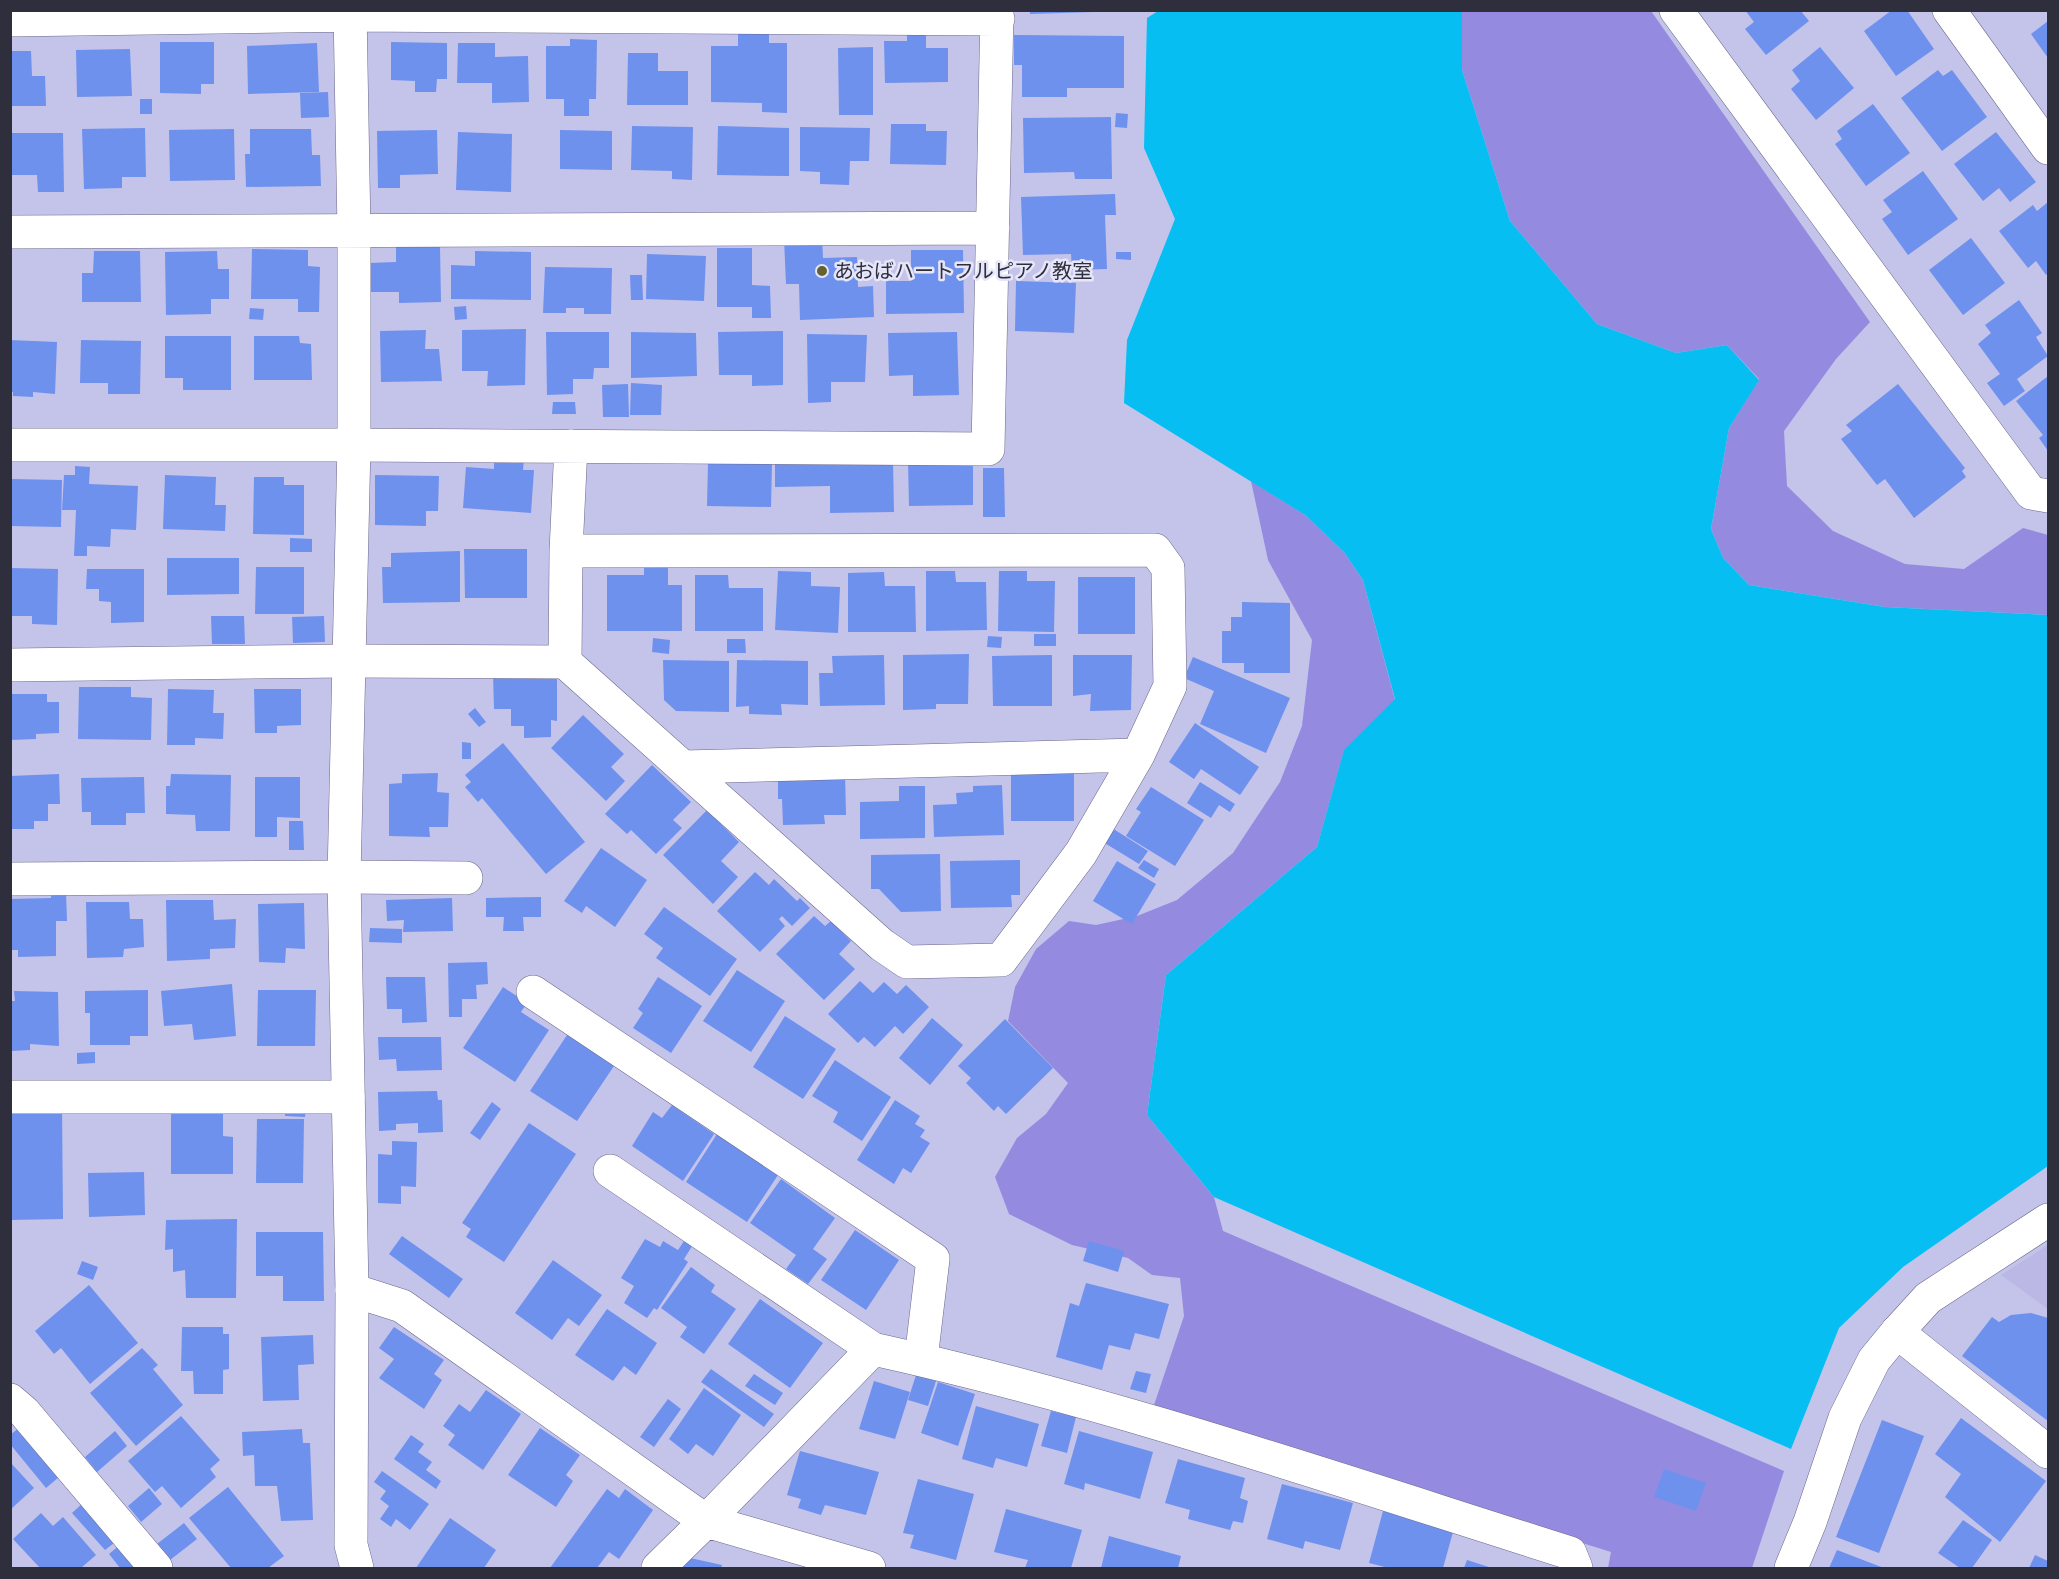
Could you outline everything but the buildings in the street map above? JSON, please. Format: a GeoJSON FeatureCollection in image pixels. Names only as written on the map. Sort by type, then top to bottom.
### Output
{"type":"FeatureCollection","features":[{"type":"Feature","properties":{"kind":"street"},"geometry":{"type":"LineString","coordinates":[[1676,10],[2031,493],[2049,496]]}},
{"type":"Feature","properties":{"kind":"street"},"geometry":{"type":"LineString","coordinates":[[1949,10],[2049,148]]}},
{"type":"Feature","properties":{"kind":"street"},"geometry":{"type":"LineString","coordinates":[[350,13],[354,231],[354,445],[347,661],[344,877],[352,1290],[351,1545],[357,1569]]}},
{"type":"Feature","properties":{"kind":"street"},"geometry":{"type":"LineString","coordinates":[[10,20],[350,13],[997,15],[988,450],[571,446],[10,445]]}},
{"type":"Feature","properties":{"kind":"street"},"geometry":{"type":"LineString","coordinates":[[10,232],[993,228]]}},
{"type":"Feature","properties":{"kind":"street"},"geometry":{"type":"LineString","coordinates":[[565,662],[566,551],[571,446]]}},
{"type":"Feature","properties":{"kind":"street"},"geometry":{"type":"LineString","coordinates":[[10,665],[347,661],[565,662],[882,945],[907,962],[1001,960],[1081,853],[1138,755],[1170,686],[1168,568],[1155,550],[566,551]]}},
{"type":"Feature","properties":{"kind":"street"},"geometry":{"type":"LineString","coordinates":[[684,767],[1138,755]]}},
{"type":"Feature","properties":{"kind":"street"},"geometry":{"type":"LineString","coordinates":[[10,879],[466,878]]}},
{"type":"Feature","properties":{"kind":"street"},"geometry":{"type":"LineString","coordinates":[[533,992],[933,1259],[921,1359]]}},
{"type":"Feature","properties":{"kind":"street"},"geometry":{"type":"LineString","coordinates":[[10,1097],[348,1097]]}},
{"type":"Feature","properties":{"kind":"street"},"geometry":{"type":"LineString","coordinates":[[610,1171],[873,1349],[921,1359],[1158,1423],[1570,1552],[1576,1569]]}},
{"type":"Feature","properties":{"kind":"street"},"geometry":{"type":"LineString","coordinates":[[1791,1569],[1810,1522],[1845,1418],[1874,1360],[1928,1298],[2049,1220]]}},
{"type":"Feature","properties":{"kind":"street"},"geometry":{"type":"LineString","coordinates":[[352,1290],[402,1305],[706,1521],[869,1569]]}},
{"type":"Feature","properties":{"kind":"street"},"geometry":{"type":"LineString","coordinates":[[1897,1332],[2049,1452]]}},
{"type":"Feature","properties":{"kind":"street"},"geometry":{"type":"LineString","coordinates":[[658,1569],[873,1349]]}},
{"type":"Feature","properties":{"kind":"street"},"geometry":{"type":"LineString","coordinates":[[10,1400],[24,1412],[156,1569]]}},
{"type":"Feature","properties":{"kind":"shaded area"},"geometry":{"type":"Polygon","coordinates":[[[1462,11],[1651,11],[1870,322],[1836,359],[1784,431],[1787,486],[1833,531],[1905,564],[1964,569],[2023,528],[2048,535],[2048,615],[1885,607],[1749,585],[1723,558],[1711,529],[1729,428],[1759,379],[1727,345],[1676,353],[1597,324],[1510,221],[1462,70],[1462,11]]]}},
{"type":"Feature","properties":{"kind":"shaded area"},"geometry":{"type":"Polygon","coordinates":[[[1251,481],[1305,515],[1344,552],[1363,580],[1395,700],[1344,751],[1317,847],[1166,975],[1147,1115],[1214,1197],[1223,1231],[1784,1471],[1752,1568],[1608,1568],[1611,1552],[1153,1408],[1184,1316],[1180,1278],[1152,1275],[1128,1258],[1072,1245],[1009,1214],[995,1177],[1017,1138],[1046,1114],[1068,1083],[1008,1021],[1015,987],[1036,949],[1069,921],[1096,925],[1137,916],[1177,900],[1233,853],[1280,782],[1302,726],[1312,640],[1268,560],[1251,481]]]}},
{"type":"Feature","properties":{"kind":"shaded area"},"geometry":{"type":"Polygon","coordinates":[[[2048,1245],[2048,1309],[2001,1275],[2048,1245]]]}},
{"type":"Feature","properties":{"kind":"water"},"geometry":{"type":"Polygon","coordinates":[[[1158,11],[1462,11],[1462,70],[1510,221],[1597,324],[1676,353],[1727,345],[1759,380],[1729,428],[1711,529],[1723,558],[1749,585],[1885,607],[2048,615],[2048,1166],[1903,1267],[1839,1328],[1791,1449],[1214,1197],[1147,1115],[1166,975],[1317,847],[1344,750],[1395,699],[1363,580],[1344,552],[1305,515],[1124,403],[1127,340],[1175,219],[1144,148],[1147,18],[1158,11]]]}},
{"type":"Feature","properties":{"kind":"place","name":"あおばハートフルピアノ教室"},"geometry":{"type":"Point","coordinates":[822,271]}}]}
